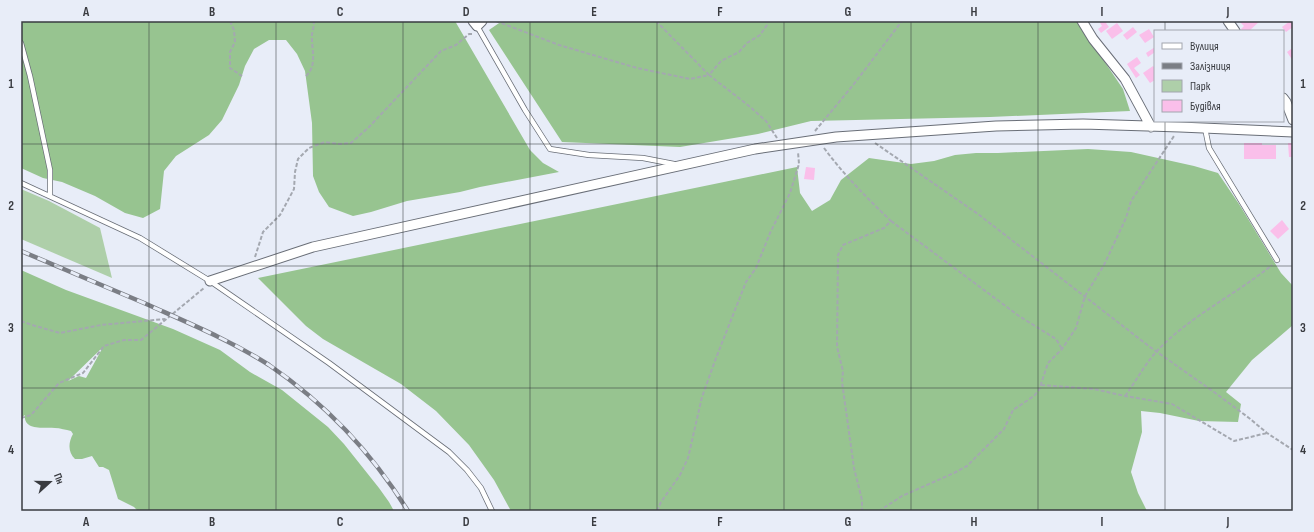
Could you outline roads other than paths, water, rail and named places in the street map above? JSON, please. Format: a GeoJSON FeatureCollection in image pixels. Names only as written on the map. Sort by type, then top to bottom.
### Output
{"type":"FeatureCollection","features":[{"type":"Feature","properties":{"kind":"street"},"geometry":{"type":"LineString","coordinates":[[1082,21],[1125,79],[1151,126]]}},
{"type":"Feature","properties":{"kind":"street"},"geometry":{"type":"LineString","coordinates":[[1228,21],[1234,30]]}},
{"type":"Feature","properties":{"kind":"street"},"geometry":{"type":"LineString","coordinates":[[1284,99],[1293,120]]}},
{"type":"Feature","properties":{"kind":"street"},"geometry":{"type":"LineString","coordinates":[[210,282],[313,248],[755,149],[836,137],[996,126],[1083,124],[1293,132]]}},
{"type":"Feature","properties":{"kind":"lane"},"geometry":{"type":"LineString","coordinates":[[478,26],[525,110],[550,149],[589,155],[643,158],[680,165]]}},
{"type":"Feature","properties":{"kind":"lane"},"geometry":{"type":"LineString","coordinates":[[21,43],[30,76],[50,170],[50,196]]}},
{"type":"Feature","properties":{"kind":"lane"},"geometry":{"type":"LineString","coordinates":[[1205,128],[1210,148],[1277,260]]}},
{"type":"Feature","properties":{"kind":"lane"},"geometry":{"type":"LineString","coordinates":[[21,183],[140,238],[210,282],[328,363],[448,452],[467,470],[481,488],[492,511]]}},
{"type":"Feature","properties":{"kind":"railway"},"geometry":{"type":"LineString","coordinates":[[21,251],[192,324],[239,347],[269,365],[290,380],[329,413],[379,469],[408,511]]}}]}
